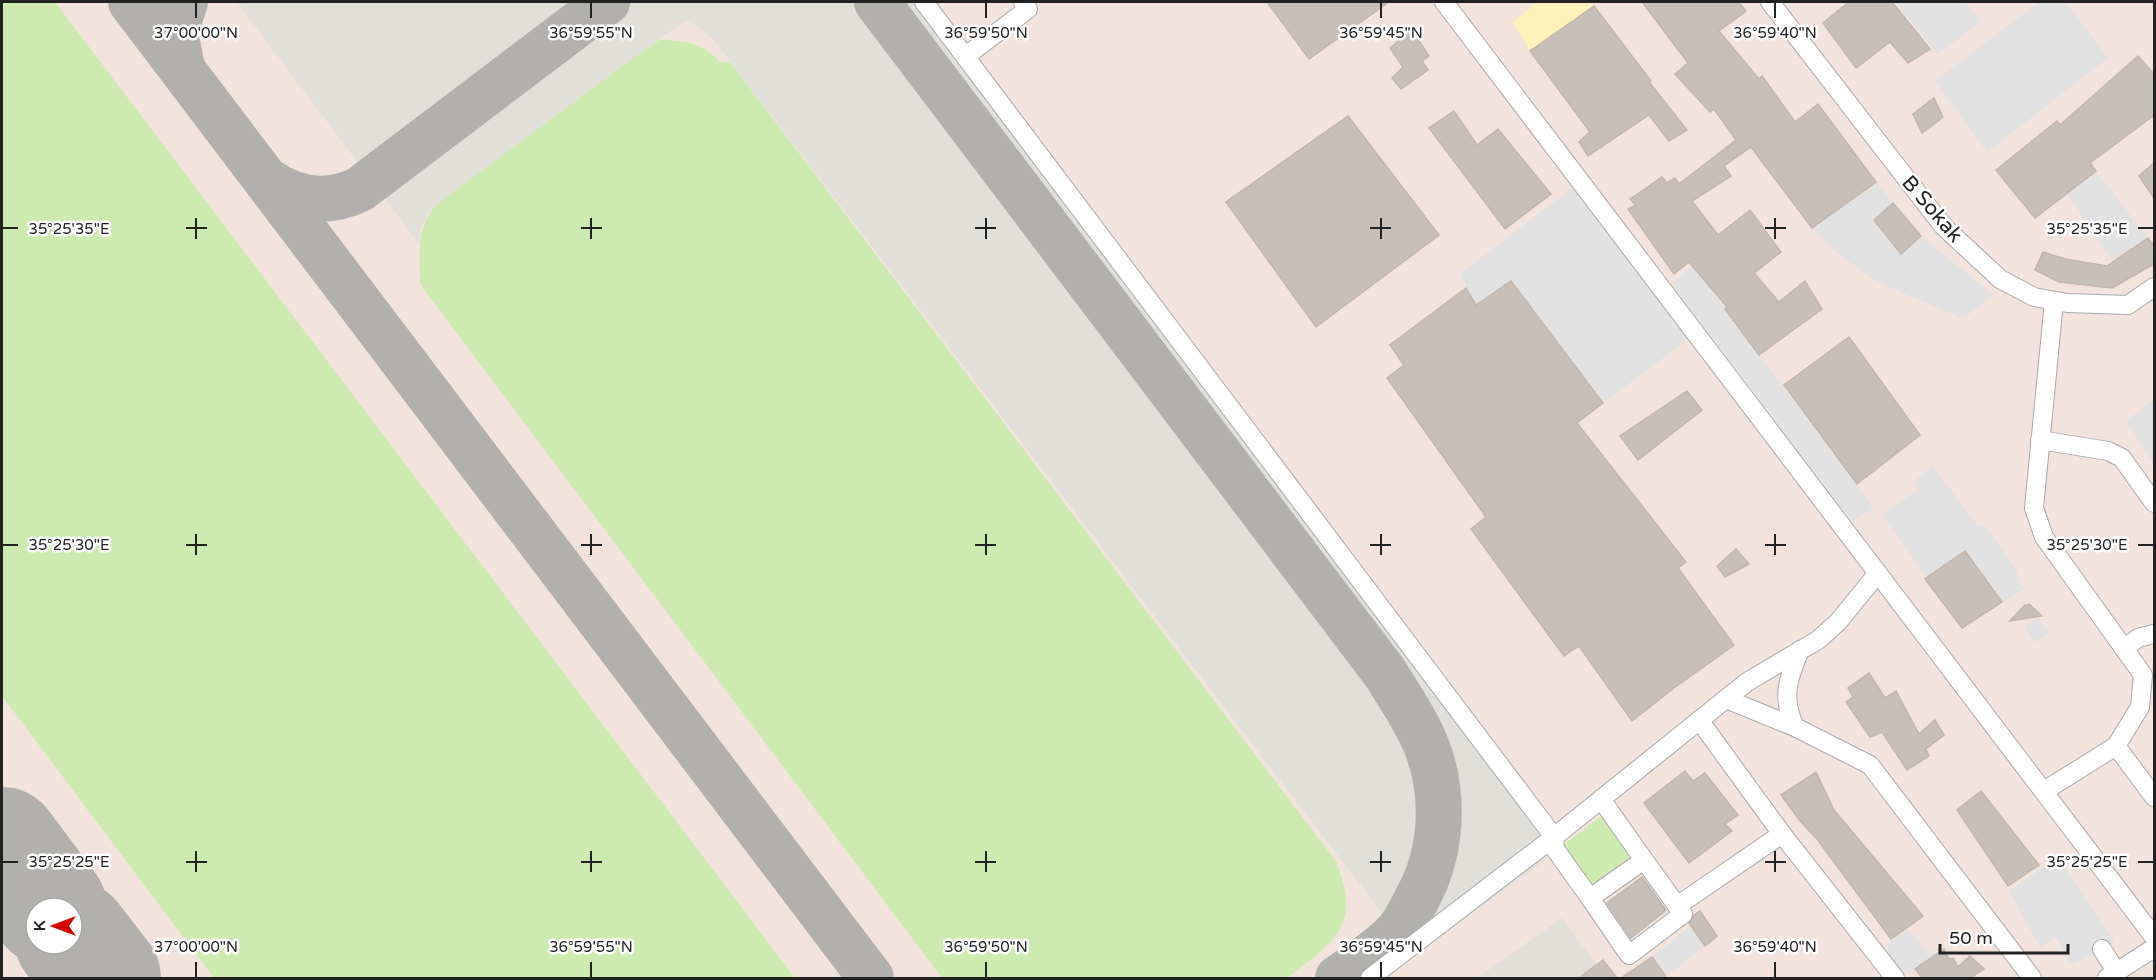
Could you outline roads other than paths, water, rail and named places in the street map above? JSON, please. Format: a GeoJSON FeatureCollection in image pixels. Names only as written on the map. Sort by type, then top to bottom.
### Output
{"type":"FeatureCollection","features":[{"type":"Feature","properties":{"kind":"lane"},"geometry":{"type":"LineString","coordinates":[[924,2],[1554,837],[1555,849],[1629,955],[1683,914],[1601,799]]}},
{"type":"Feature","properties":{"kind":"lane"},"geometry":{"type":"LineString","coordinates":[[966,56],[1028,9],[1023,2]]}},
{"type":"Feature","properties":{"kind":"lane"},"geometry":{"type":"LineString","coordinates":[[1444,2],[2154,936]]}},
{"type":"Feature","properties":{"kind":"lane","name":"B Sokak"},"geometry":{"type":"LineString","coordinates":[[1770,2],[1943,226],[2000,279],[2034,297],[2054,301],[2154,304]]}},
{"type":"Feature","properties":{"kind":"lane"},"geometry":{"type":"LineString","coordinates":[[2128,305],[2154,287]]}},
{"type":"Feature","properties":{"kind":"lane"},"geometry":{"type":"LineString","coordinates":[[2044,791],[2116,746],[2140,707],[2143,675],[2044,537],[2034,508],[2054,301]]}},
{"type":"Feature","properties":{"kind":"lane"},"geometry":{"type":"LineString","coordinates":[[2040,440],[2086,446],[2115,454],[2122,458],[2154,503]]}},
{"type":"Feature","properties":{"kind":"lane"},"geometry":{"type":"LineString","coordinates":[[1370,978],[1554,837],[1747,682],[1818,640],[1838,622],[1878,573]]}},
{"type":"Feature","properties":{"kind":"lane"},"geometry":{"type":"LineString","coordinates":[[2124,649],[2138,638],[2154,634]]}},
{"type":"Feature","properties":{"kind":"lane"},"geometry":{"type":"LineString","coordinates":[[1795,727],[1787,711],[1787,694],[1790,675],[1800,650]]}},
{"type":"Feature","properties":{"kind":"lane"},"geometry":{"type":"LineString","coordinates":[[1726,699],[1795,727],[1870,765],[2032,978]]}},
{"type":"Feature","properties":{"kind":"lane"},"geometry":{"type":"LineString","coordinates":[[1699,720],[1782,834],[1894,978]]}},
{"type":"Feature","properties":{"kind":"lane"},"geometry":{"type":"LineString","coordinates":[[2116,746],[2154,797]]}},
{"type":"Feature","properties":{"kind":"lane"},"geometry":{"type":"LineString","coordinates":[[1677,906],[1782,834]]}},
{"type":"Feature","properties":{"kind":"lane"},"geometry":{"type":"LineString","coordinates":[[1590,898],[1644,860]]}},
{"type":"Feature","properties":{"kind":"lane"},"geometry":{"type":"LineString","coordinates":[[2102,949],[2112,976],[2154,948]]}}]}
